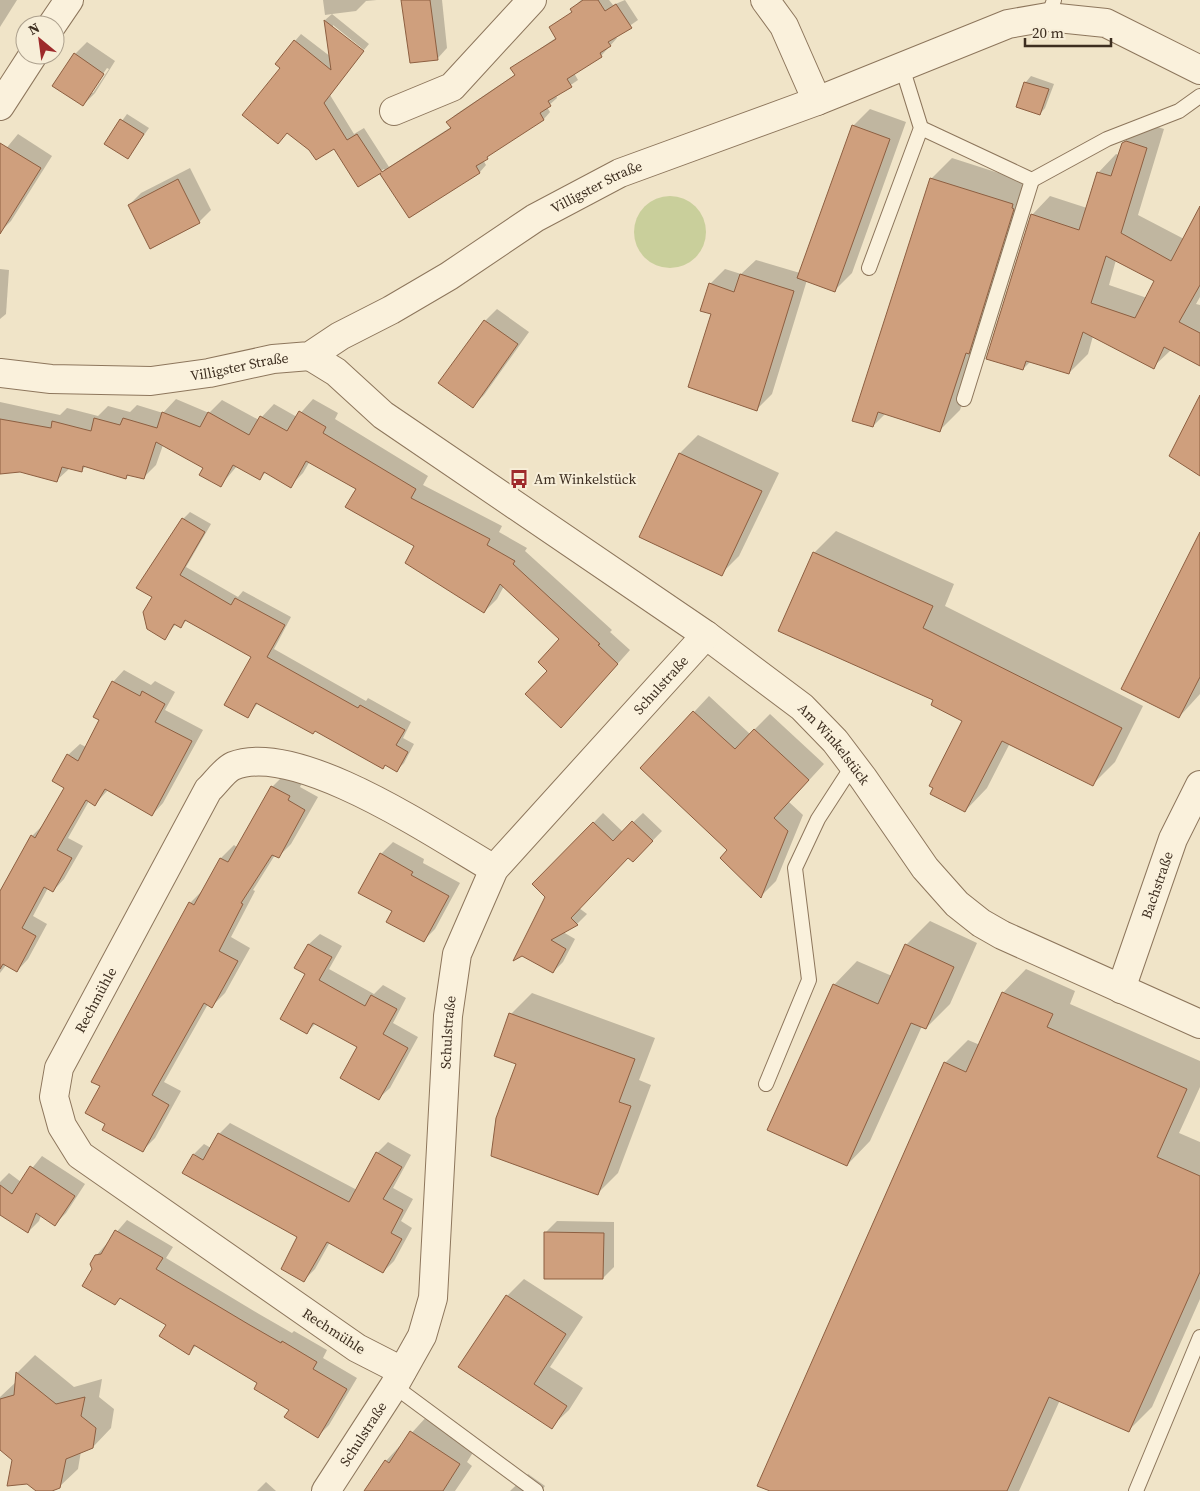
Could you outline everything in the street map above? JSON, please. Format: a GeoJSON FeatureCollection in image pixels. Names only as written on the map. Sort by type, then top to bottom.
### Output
{"type":"FeatureCollection","features":[{"type":"Feature","properties":{"kind":"street"},"geometry":{"type":"LineString","coordinates":[[58,15],[68,0]]}},
{"type":"Feature","properties":{"kind":"street"},"geometry":{"type":"LineString","coordinates":[[394,112],[452,87],[532,0]]}},
{"type":"Feature","properties":{"kind":"street"},"geometry":{"type":"LineString","coordinates":[[764,0],[784,26],[816,101]]}},
{"type":"Feature","properties":{"kind":"street","name":"Villigster Straße"},"geometry":{"type":"LineString","coordinates":[[0,373],[51,379],[151,381],[209,374],[273,359],[310,356],[340,336],[391,310],[449,276],[535,218],[620,173],[816,101],[1051,8],[1106,23],[1200,70]]}},
{"type":"Feature","properties":{"kind":"street"},"geometry":{"type":"LineString","coordinates":[[0,106],[27,65]]}},
{"type":"Feature","properties":{"kind":"street","name":"Am Winkelstück"},"geometry":{"type":"LineString","coordinates":[[310,356],[336,372],[383,414],[706,635],[802,707],[835,741],[925,868],[957,904],[981,923],[1002,935],[1200,1024]]}},
{"type":"Feature","properties":{"kind":"street","name":"Schulstraße"},"geometry":{"type":"LineString","coordinates":[[326,1491],[398,1378],[422,1336],[433,1298],[448,1016],[457,954],[494,869],[706,635]]}},
{"type":"Feature","properties":{"kind":"street","name":"Rechmühle"},"geometry":{"type":"LineString","coordinates":[[398,1378],[80,1155],[62,1126],[54,1097],[59,1068],[208,790],[231,767],[258,762],[299,768],[347,786],[494,869]]}},
{"type":"Feature","properties":{"kind":"street","name":"Bachstraße"},"geometry":{"type":"LineString","coordinates":[[1121,989],[1173,839],[1200,785]]}},
{"type":"Feature","properties":{"kind":"lane"},"geometry":{"type":"LineString","coordinates":[[869,268],[921,128],[902,67]]}},
{"type":"Feature","properties":{"kind":"lane"},"geometry":{"type":"LineString","coordinates":[[964,399],[1032,180],[1107,140],[1179,111],[1200,96]]}},
{"type":"Feature","properties":{"kind":"lane"},"geometry":{"type":"LineString","coordinates":[[921,128],[1032,180]]}},
{"type":"Feature","properties":{"kind":"lane"},"geometry":{"type":"LineString","coordinates":[[766,1084],[809,980],[795,868],[818,819],[853,765]]}},
{"type":"Feature","properties":{"kind":"lane"},"geometry":{"type":"LineString","coordinates":[[1136,1491],[1200,1337]]}},
{"type":"Feature","properties":{"kind":"lane"},"geometry":{"type":"LineString","coordinates":[[398,1378],[536,1491]]}},
{"type":"Feature","properties":{"kind":"green space"},"geometry":{"type":"Polygon","coordinates":[[[670,196],[690,202],[700,212],[706,232],[700,252],[690,262],[670,268],[650,262],[640,252],[634,232],[640,212],[650,202],[670,196]]]}},
{"type":"Feature","properties":{"kind":"building"},"geometry":{"type":"Polygon","coordinates":[[[401,0],[430,0],[438,60],[410,63],[401,0]]]}},
{"type":"Feature","properties":{"kind":"building"},"geometry":{"type":"Polygon","coordinates":[[[583,0],[598,0],[605,11],[616,4],[632,28],[608,42],[611,46],[600,53],[602,57],[567,79],[572,87],[548,101],[551,106],[540,113],[544,120],[476,166],[480,173],[409,218],[381,173],[358,187],[334,149],[316,160],[309,150],[287,133],[278,144],[242,115],[280,68],[275,64],[294,40],[331,70],[324,20],[364,51],[324,103],[347,140],[357,134],[382,172],[451,128],[446,122],[515,75],[510,68],[556,39],[549,27],[572,12],[570,9],[583,0]]]}},
{"type":"Feature","properties":{"kind":"building"},"geometry":{"type":"Polygon","coordinates":[[[74,53],[104,74],[83,106],[52,86],[74,53]]]}},
{"type":"Feature","properties":{"kind":"building"},"geometry":{"type":"Polygon","coordinates":[[[1024,82],[1049,89],[1040,115],[1016,107],[1024,82]]]}},
{"type":"Feature","properties":{"kind":"building"},"geometry":{"type":"Polygon","coordinates":[[[120,119],[144,134],[128,159],[104,144],[120,119]]]}},
{"type":"Feature","properties":{"kind":"building"},"geometry":{"type":"Polygon","coordinates":[[[852,125],[890,139],[835,292],[797,278],[852,125]]]}},
{"type":"Feature","properties":{"kind":"building"},"geometry":{"type":"Polygon","coordinates":[[[1126,141],[1147,148],[1121,233],[1171,261],[1200,206],[1200,285],[1179,322],[1200,333],[1200,366],[1164,347],[1154,369],[1083,332],[1069,374],[1026,361],[1023,370],[986,359],[1031,214],[1079,230],[1097,172],[1111,176],[1122,143],[1126,141]],[[1106,256],[1091,303],[1135,318],[1154,281],[1106,256]]]}},
{"type":"Feature","properties":{"kind":"building"},"geometry":{"type":"Polygon","coordinates":[[[0,143],[41,168],[0,234],[0,143]]]}},
{"type":"Feature","properties":{"kind":"building"},"geometry":{"type":"Polygon","coordinates":[[[930,178],[1013,204],[1012,208],[1014,209],[969,354],[966,353],[940,432],[878,412],[873,427],[852,421],[930,178]]]}},
{"type":"Feature","properties":{"kind":"building"},"geometry":{"type":"Polygon","coordinates":[[[178,179],[200,223],[150,249],[128,205],[178,179]]]}},
{"type":"Feature","properties":{"kind":"building"},"geometry":{"type":"Polygon","coordinates":[[[740,274],[794,291],[757,411],[688,387],[711,314],[700,311],[709,283],[734,292],[740,274]]]}},
{"type":"Feature","properties":{"kind":"building"},"geometry":{"type":"Polygon","coordinates":[[[484,320],[518,344],[473,408],[438,383],[484,320]]]}},
{"type":"Feature","properties":{"kind":"building"},"geometry":{"type":"Polygon","coordinates":[[[1200,395],[1200,476],[1169,456],[1200,395]]]}},
{"type":"Feature","properties":{"kind":"building"},"geometry":{"type":"Polygon","coordinates":[[[299,411],[326,427],[323,433],[416,489],[411,498],[490,539],[487,545],[515,561],[513,564],[600,644],[598,645],[618,664],[561,728],[525,694],[547,671],[538,662],[559,639],[500,584],[484,613],[405,563],[414,546],[345,507],[356,489],[306,461],[291,488],[264,472],[260,480],[233,465],[221,487],[199,475],[203,468],[156,442],[144,479],[127,475],[126,479],[83,466],[82,472],[62,467],[57,482],[20,472],[0,474],[0,419],[51,428],[52,421],[91,431],[94,418],[120,425],[123,418],[157,428],[162,412],[200,427],[208,412],[249,435],[260,416],[287,431],[299,411]]]}},
{"type":"Feature","properties":{"kind":"building"},"geometry":{"type":"Polygon","coordinates":[[[679,453],[762,491],[722,576],[639,537],[679,453]]]}},
{"type":"Feature","properties":{"kind":"building"},"geometry":{"type":"Polygon","coordinates":[[[182,518],[205,532],[180,575],[231,605],[235,598],[285,625],[267,657],[358,708],[360,705],[405,730],[396,745],[408,752],[397,772],[385,765],[383,769],[315,731],[313,734],[256,703],[248,718],[224,705],[251,657],[185,620],[181,628],[174,624],[165,640],[147,629],[143,612],[152,597],[136,588],[182,518]]]}},
{"type":"Feature","properties":{"kind":"building"},"geometry":{"type":"Polygon","coordinates":[[[1200,532],[1200,677],[1179,718],[1121,689],[1200,532]]]}},
{"type":"Feature","properties":{"kind":"building"},"geometry":{"type":"Polygon","coordinates":[[[813,552],[933,606],[923,628],[1122,728],[1093,786],[1002,741],[965,812],[930,794],[933,788],[929,786],[962,721],[931,705],[933,700],[778,631],[813,552]]]}},
{"type":"Feature","properties":{"kind":"building"},"geometry":{"type":"Polygon","coordinates":[[[112,681],[140,696],[142,691],[165,704],[155,722],[192,741],[152,816],[105,789],[95,806],[86,800],[57,850],[72,858],[53,892],[44,887],[22,928],[36,936],[17,972],[3,964],[0,969],[0,891],[31,835],[35,838],[64,788],[52,781],[67,754],[78,761],[99,720],[93,717],[112,681]]]}},
{"type":"Feature","properties":{"kind":"building"},"geometry":{"type":"Polygon","coordinates":[[[693,711],[735,749],[754,729],[809,780],[774,818],[788,831],[761,898],[720,858],[727,850],[640,768],[693,711]]]}},
{"type":"Feature","properties":{"kind":"building"},"geometry":{"type":"Polygon","coordinates":[[[271,786],[290,796],[288,800],[305,810],[279,858],[272,855],[241,903],[243,904],[219,951],[238,961],[212,1008],[204,1003],[152,1095],[169,1105],[143,1152],[102,1130],[105,1124],[85,1113],[100,1086],[91,1082],[189,902],[194,905],[220,858],[228,862],[271,786]]]}},
{"type":"Feature","properties":{"kind":"building"},"geometry":{"type":"Polygon","coordinates":[[[632,821],[653,841],[633,862],[628,858],[571,918],[578,925],[551,940],[566,949],[553,973],[522,956],[513,961],[545,897],[532,884],[593,822],[613,841],[632,821]]]}},
{"type":"Feature","properties":{"kind":"building"},"geometry":{"type":"Polygon","coordinates":[[[380,853],[413,872],[411,875],[449,896],[424,942],[386,922],[392,911],[358,893],[380,853]]]}},
{"type":"Feature","properties":{"kind":"building"},"geometry":{"type":"Polygon","coordinates":[[[308,944],[332,957],[319,980],[365,1006],[371,995],[397,1009],[383,1034],[408,1048],[379,1100],[340,1078],[357,1047],[313,1023],[307,1034],[280,1019],[305,974],[294,968],[308,944]]]}},
{"type":"Feature","properties":{"kind":"building"},"geometry":{"type":"Polygon","coordinates":[[[905,944],[954,967],[926,1029],[911,1023],[847,1166],[767,1130],[833,984],[878,1004],[905,944]]]}},
{"type":"Feature","properties":{"kind":"building"},"geometry":{"type":"Polygon","coordinates":[[[1002,992],[1053,1014],[1047,1027],[1187,1089],[1157,1157],[1200,1176],[1200,1272],[1129,1432],[1049,1397],[1007,1491],[770,1491],[757,1486],[944,1062],[966,1072],[1002,992]]]}},
{"type":"Feature","properties":{"kind":"building"},"geometry":{"type":"Polygon","coordinates":[[[509,1013],[635,1059],[619,1102],[631,1106],[598,1195],[491,1156],[496,1118],[516,1064],[494,1056],[509,1013]]]}},
{"type":"Feature","properties":{"kind":"building"},"geometry":{"type":"Polygon","coordinates":[[[218,1133],[349,1202],[376,1152],[402,1167],[383,1199],[403,1210],[391,1233],[402,1239],[383,1273],[327,1242],[304,1282],[281,1269],[297,1237],[182,1173],[193,1154],[203,1160],[218,1133]]]}},
{"type":"Feature","properties":{"kind":"building"},"geometry":{"type":"Polygon","coordinates":[[[30,1166],[75,1196],[55,1226],[36,1213],[28,1233],[0,1215],[0,1185],[12,1194],[30,1166]]]}},
{"type":"Feature","properties":{"kind":"building"},"geometry":{"type":"Polygon","coordinates":[[[115,1230],[163,1258],[156,1269],[248,1324],[281,1343],[282,1341],[317,1362],[313,1369],[347,1389],[318,1438],[284,1417],[289,1410],[254,1389],[257,1383],[194,1345],[189,1355],[159,1336],[166,1325],[120,1298],[115,1305],[82,1286],[92,1269],[90,1264],[95,1255],[101,1254],[115,1230]]]}},
{"type":"Feature","properties":{"kind":"building"},"geometry":{"type":"Polygon","coordinates":[[[544,1232],[604,1233],[603,1279],[544,1279],[544,1232]]]}},
{"type":"Feature","properties":{"kind":"building"},"geometry":{"type":"Polygon","coordinates":[[[506,1295],[566,1334],[534,1384],[567,1406],[552,1429],[458,1367],[506,1295]]]}},
{"type":"Feature","properties":{"kind":"building"},"geometry":{"type":"Polygon","coordinates":[[[16,1372],[56,1404],[85,1397],[81,1416],[96,1428],[93,1448],[66,1459],[60,1488],[52,1491],[36,1491],[27,1484],[7,1486],[12,1460],[0,1450],[0,1399],[14,1395],[16,1372]]]}},
{"type":"Feature","properties":{"kind":"building"},"geometry":{"type":"Polygon","coordinates":[[[410,1431],[460,1464],[443,1491],[364,1491],[385,1460],[389,1463],[410,1431]]]}},
{"type":"Feature","properties":{"kind":"place","name":"Am Winkelstück"},"geometry":{"type":"Point","coordinates":[519,479]}}]}
